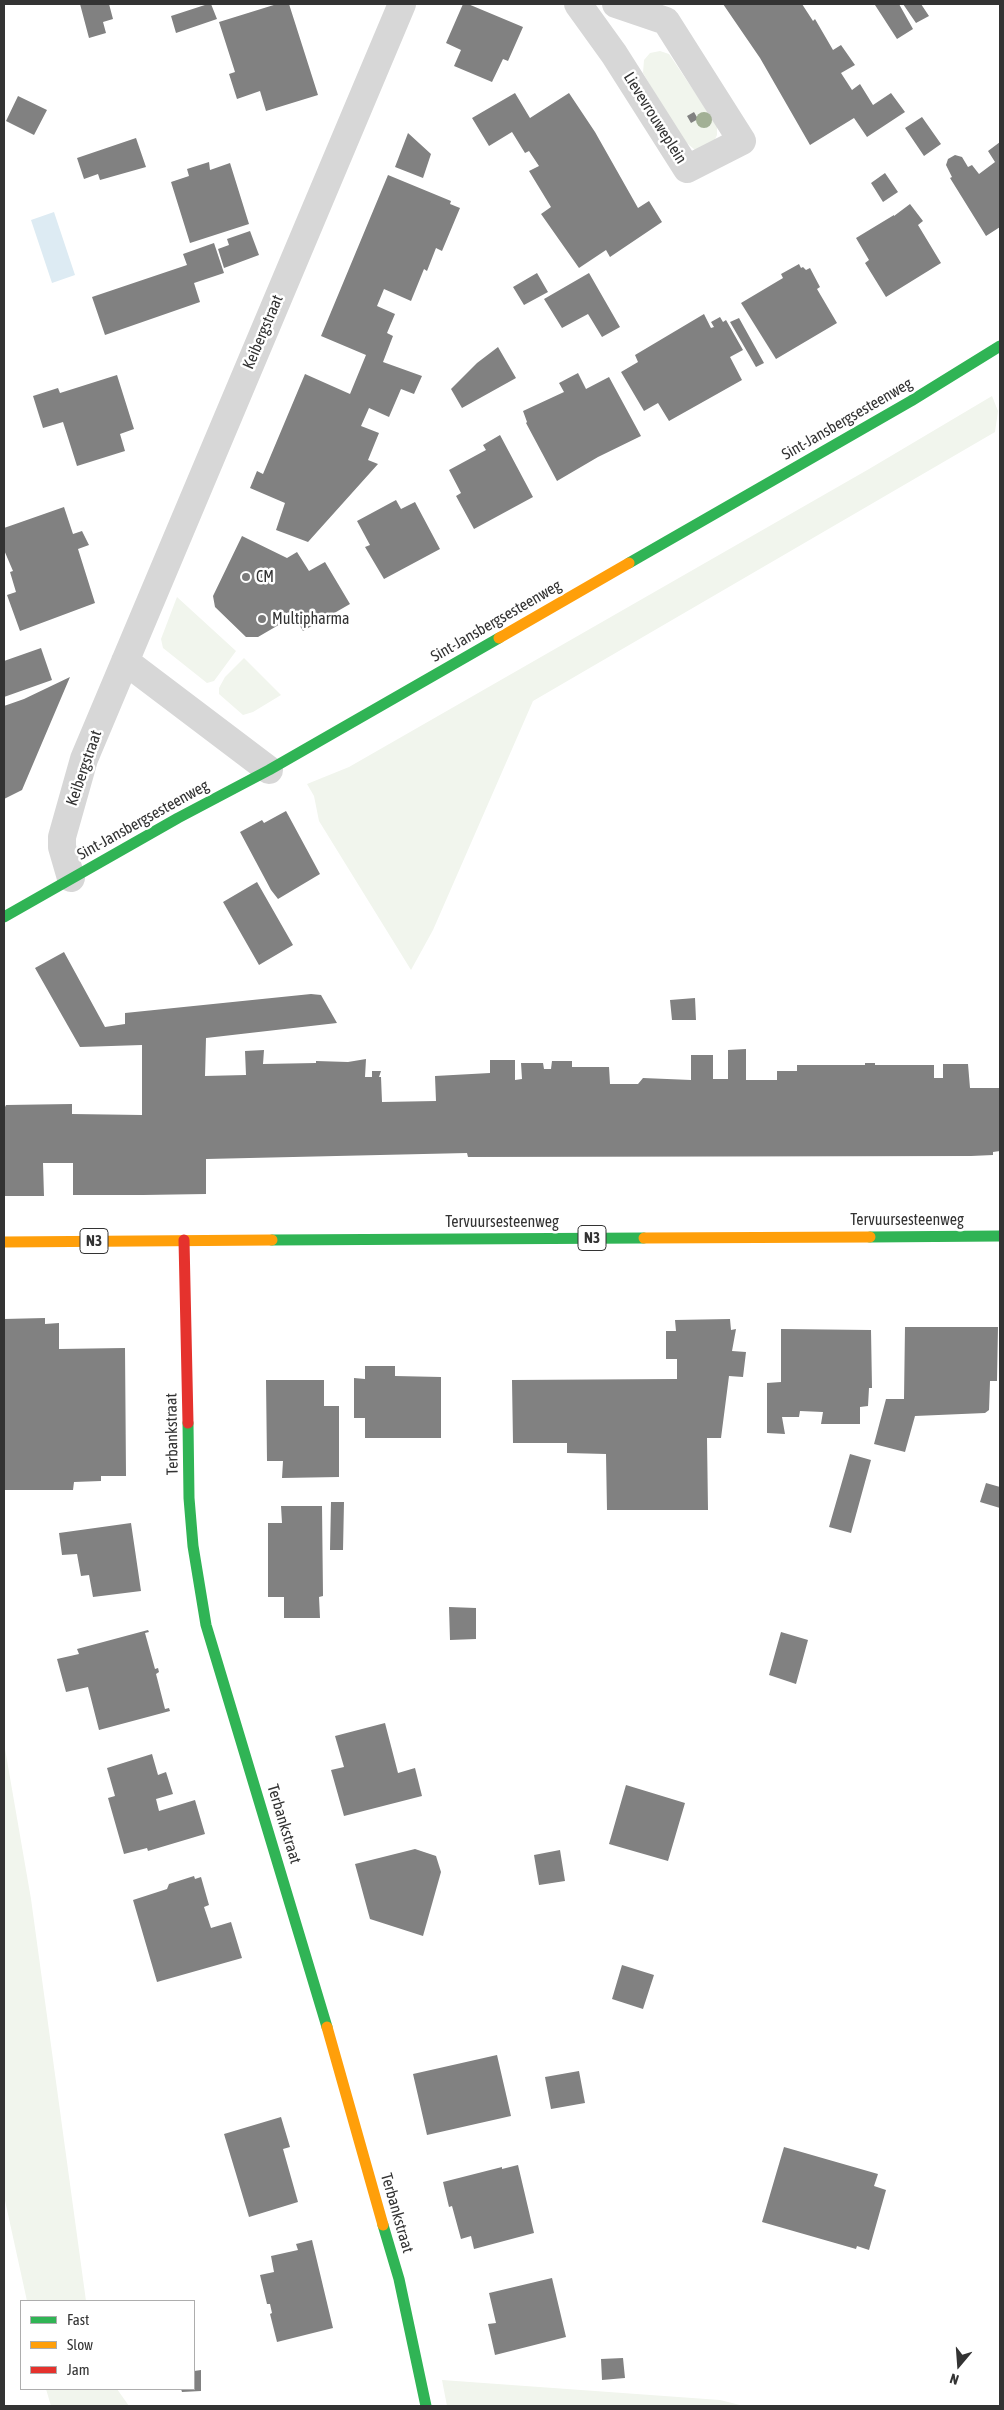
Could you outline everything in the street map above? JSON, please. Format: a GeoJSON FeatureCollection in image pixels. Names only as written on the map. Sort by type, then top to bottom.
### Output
{"type":"FeatureCollection","features":[{"type":"Feature","properties":{"kind":"main road","name":"Sint-Jansbergsesteenweg"},"geometry":{"type":"LineString","coordinates":[[4,917],[71,878],[269,770],[911,401],[1000,346]]}},
{"type":"Feature","properties":{"kind":"main road","name":"Tervuursesteenweg"},"geometry":{"type":"LineString","coordinates":[[4,1242],[1000,1236]]}},
{"type":"Feature","properties":{"kind":"main road","name":"Terbankstraat"},"geometry":{"type":"LineString","coordinates":[[184,1240],[189,1498],[193,1546],[206,1625],[304,1948],[396,2269],[417,2356],[426,2406]]}},
{"type":"Feature","properties":{"kind":"street","name":"Keibergstraat"},"geometry":{"type":"LineString","coordinates":[[71,878],[62,847],[62,837],[84,758],[402,4]]}},
{"type":"Feature","properties":{"kind":"street","name":"Lievevrouweplein"},"geometry":{"type":"LineString","coordinates":[[578,4],[614,54],[687,169],[742,141],[666,21],[616,4]]}},
{"type":"Feature","properties":{"kind":"street"},"geometry":{"type":"LineString","coordinates":[[125,661],[269,770]]}},
{"type":"Feature","properties":{"kind":"shaded area"},"geometry":{"type":"Polygon","coordinates":[[[660,51],[669,54],[717,125],[717,135],[712,146],[695,150],[681,138],[643,73],[644,60],[650,53],[660,51]]]}},
{"type":"Feature","properties":{"kind":"shaded area"},"geometry":{"type":"Polygon","coordinates":[[[54,212],[75,275],[52,283],[31,220],[54,212]]]}},
{"type":"Feature","properties":{"kind":"shaded area"},"geometry":{"type":"Polygon","coordinates":[[[992,396],[998,411],[995,432],[533,701],[433,930],[411,970],[319,821],[314,796],[307,784],[349,767],[869,469],[992,396]]]}},
{"type":"Feature","properties":{"kind":"shaded area"},"geometry":{"type":"Polygon","coordinates":[[[177,597],[236,651],[214,681],[207,683],[163,648],[161,639],[177,597]]]}},
{"type":"Feature","properties":{"kind":"shaded area"},"geometry":{"type":"Polygon","coordinates":[[[244,658],[281,695],[253,712],[243,715],[219,694],[219,688],[225,677],[244,658]]]}},
{"type":"Feature","properties":{"kind":"shaded area"},"geometry":{"type":"Polygon","coordinates":[[[4,1743],[31,1899],[86,2300],[27,2300],[4,2196],[4,1743]]]}},
{"type":"Feature","properties":{"kind":"shaded area"},"geometry":{"type":"Polygon","coordinates":[[[442,2380],[720,2400],[744,2406],[447,2406],[442,2380]]]}},
{"type":"Feature","properties":{"kind":"shaded area"},"geometry":{"type":"Polygon","coordinates":[[[46,2390],[118,2390],[129,2406],[51,2406],[46,2390]]]}},
{"type":"Feature","properties":{"kind":"building"},"geometry":{"type":"Polygon","coordinates":[[[80,4],[109,4],[113,19],[103,22],[106,33],[89,38],[80,4]]]}},
{"type":"Feature","properties":{"kind":"building"},"geometry":{"type":"Polygon","coordinates":[[[211,4],[217,19],[176,33],[171,16],[211,4]]]}},
{"type":"Feature","properties":{"kind":"building"},"geometry":{"type":"Polygon","coordinates":[[[277,4],[289,4],[318,95],[266,111],[260,91],[237,99],[229,74],[235,72],[219,22],[277,4]]]}},
{"type":"Feature","properties":{"kind":"building"},"geometry":{"type":"Polygon","coordinates":[[[463,4],[468,4],[523,27],[508,61],[503,59],[492,82],[454,66],[461,50],[446,43],[463,4]]]}},
{"type":"Feature","properties":{"kind":"building"},"geometry":{"type":"Polygon","coordinates":[[[723,4],[802,4],[813,21],[815,19],[833,50],[841,45],[855,65],[841,73],[852,90],[860,84],[873,105],[891,93],[905,112],[867,137],[854,118],[810,145],[760,58],[723,4]]]}},
{"type":"Feature","properties":{"kind":"building"},"geometry":{"type":"Polygon","coordinates":[[[899,4],[913,29],[897,39],[875,5],[899,4]]]}},
{"type":"Feature","properties":{"kind":"building"},"geometry":{"type":"Polygon","coordinates":[[[903,4],[921,4],[929,16],[916,23],[903,4]]]}},
{"type":"Feature","properties":{"kind":"building"},"geometry":{"type":"Polygon","coordinates":[[[515,93],[530,118],[569,93],[595,132],[638,208],[649,201],[662,222],[610,257],[606,250],[579,268],[541,214],[551,207],[529,171],[539,166],[529,151],[525,153],[512,132],[489,146],[472,118],[515,93]]]}},
{"type":"Feature","properties":{"kind":"building"},"geometry":{"type":"Polygon","coordinates":[[[18,96],[47,110],[34,135],[6,121],[18,96]]]}},
{"type":"Feature","properties":{"kind":"building"},"geometry":{"type":"Polygon","coordinates":[[[694,112],[698,119],[691,123],[687,116],[694,112]]]}},
{"type":"Feature","properties":{"kind":"building"},"geometry":{"type":"Polygon","coordinates":[[[922,117],[941,144],[924,156],[905,128],[922,117]]]}},
{"type":"Feature","properties":{"kind":"building"},"geometry":{"type":"Polygon","coordinates":[[[408,133],[431,154],[423,178],[395,167],[408,133]]]}},
{"type":"Feature","properties":{"kind":"building"},"geometry":{"type":"Polygon","coordinates":[[[136,138],[146,167],[100,180],[98,174],[84,179],[77,158],[136,138]]]}},
{"type":"Feature","properties":{"kind":"building"},"geometry":{"type":"Polygon","coordinates":[[[1000,142],[1000,227],[986,236],[950,178],[952,177],[946,165],[948,159],[955,155],[962,157],[968,167],[972,165],[979,174],[995,162],[988,151],[1000,142]]]}},
{"type":"Feature","properties":{"kind":"building"},"geometry":{"type":"Polygon","coordinates":[[[209,162],[210,170],[230,163],[249,224],[190,243],[171,182],[189,176],[187,169],[209,162]]]}},
{"type":"Feature","properties":{"kind":"building"},"geometry":{"type":"Polygon","coordinates":[[[885,173],[898,192],[883,202],[871,183],[885,173]]]}},
{"type":"Feature","properties":{"kind":"building"},"geometry":{"type":"Polygon","coordinates":[[[388,175],[451,201],[450,204],[460,208],[442,251],[436,248],[427,271],[424,269],[411,301],[384,289],[377,306],[395,314],[387,333],[393,336],[383,362],[422,376],[414,394],[401,389],[389,417],[369,408],[361,426],[379,433],[368,460],[378,464],[308,542],[276,530],[285,503],[250,488],[257,471],[263,474],[305,374],[350,394],[366,355],[321,336],[388,175]]]}},
{"type":"Feature","properties":{"kind":"building"},"geometry":{"type":"Polygon","coordinates":[[[910,204],[923,221],[918,225],[941,263],[886,297],[865,263],[869,260],[856,238],[894,216],[910,204]]]}},
{"type":"Feature","properties":{"kind":"building"},"geometry":{"type":"Polygon","coordinates":[[[250,231],[259,255],[224,268],[218,249],[229,245],[227,239],[250,231]]]}},
{"type":"Feature","properties":{"kind":"building"},"geometry":{"type":"Polygon","coordinates":[[[214,243],[224,273],[194,283],[200,302],[105,335],[92,297],[187,265],[183,254],[214,243]]]}},
{"type":"Feature","properties":{"kind":"building"},"geometry":{"type":"Polygon","coordinates":[[[799,264],[801,268],[803,267],[806,270],[810,268],[820,287],[817,289],[837,323],[776,359],[741,303],[783,278],[781,274],[799,264]]]}},
{"type":"Feature","properties":{"kind":"building"},"geometry":{"type":"Polygon","coordinates":[[[537,273],[548,292],[524,305],[513,287],[537,273]]]}},
{"type":"Feature","properties":{"kind":"building"},"geometry":{"type":"Polygon","coordinates":[[[589,273],[620,327],[602,337],[588,314],[562,328],[544,299],[589,273]]]}},
{"type":"Feature","properties":{"kind":"building"},"geometry":{"type":"Polygon","coordinates":[[[704,314],[711,328],[714,327],[711,322],[720,317],[723,322],[726,320],[743,350],[730,357],[742,380],[669,421],[658,403],[644,411],[621,372],[638,362],[635,355],[704,314]]]}},
{"type":"Feature","properties":{"kind":"building"},"geometry":{"type":"Polygon","coordinates":[[[739,318],[764,363],[756,367],[730,322],[739,318]]]}},
{"type":"Feature","properties":{"kind":"building"},"geometry":{"type":"Polygon","coordinates":[[[498,347],[516,378],[462,408],[451,389],[477,363],[498,347]]]}},
{"type":"Feature","properties":{"kind":"building"},"geometry":{"type":"Polygon","coordinates":[[[578,373],[586,389],[609,377],[641,436],[598,457],[557,481],[526,423],[523,411],[564,392],[559,383],[578,373]]]}},
{"type":"Feature","properties":{"kind":"building"},"geometry":{"type":"Polygon","coordinates":[[[117,375],[134,429],[120,434],[125,451],[77,466],[63,422],[43,428],[33,396],[58,388],[60,393],[117,375]]]}},
{"type":"Feature","properties":{"kind":"building"},"geometry":{"type":"Polygon","coordinates":[[[500,435],[533,497],[474,529],[456,496],[461,493],[449,470],[486,450],[483,445],[500,435]]]}},
{"type":"Feature","properties":{"kind":"building"},"geometry":{"type":"Polygon","coordinates":[[[396,500],[401,509],[415,502],[440,549],[384,579],[365,547],[370,545],[357,521],[396,500]]]}},
{"type":"Feature","properties":{"kind":"building"},"geometry":{"type":"Polygon","coordinates":[[[64,507],[73,534],[82,531],[89,545],[78,549],[95,603],[20,631],[7,595],[16,592],[10,572],[13,571],[4,550],[4,528],[64,507]]]}},
{"type":"Feature","properties":{"kind":"building"},"geometry":{"type":"Polygon","coordinates":[[[242,536],[287,558],[297,552],[309,571],[325,562],[350,604],[303,631],[294,616],[258,637],[246,637],[215,607],[213,596],[242,536]]]}},
{"type":"Feature","properties":{"kind":"building"},"geometry":{"type":"Polygon","coordinates":[[[41,648],[52,680],[4,697],[4,661],[41,648]]]}},
{"type":"Feature","properties":{"kind":"building"},"geometry":{"type":"Polygon","coordinates":[[[70,677],[22,790],[4,799],[4,706],[24,699],[70,677]]]}},
{"type":"Feature","properties":{"kind":"building"},"geometry":{"type":"Polygon","coordinates":[[[286,811],[320,874],[278,899],[271,890],[240,832],[262,820],[264,823],[286,811]]]}},
{"type":"Feature","properties":{"kind":"building"},"geometry":{"type":"Polygon","coordinates":[[[257,882],[293,945],[259,965],[223,902],[257,882]]]}},
{"type":"Feature","properties":{"kind":"building"},"geometry":{"type":"Polygon","coordinates":[[[64,952],[105,1027],[125,1024],[125,1013],[311,994],[321,995],[337,1023],[206,1038],[205,1076],[246,1075],[245,1051],[264,1050],[263,1064],[316,1063],[316,1061],[348,1062],[366,1059],[365,1077],[372,1077],[372,1071],[381,1071],[379,1077],[381,1077],[382,1102],[436,1101],[435,1076],[490,1073],[490,1060],[515,1060],[515,1080],[522,1079],[521,1063],[543,1063],[544,1069],[551,1069],[552,1061],[572,1061],[572,1067],[609,1067],[610,1084],[638,1084],[643,1078],[691,1080],[691,1055],[713,1055],[713,1079],[728,1079],[728,1050],[746,1049],[746,1080],[777,1080],[777,1071],[797,1071],[797,1065],[865,1065],[865,1063],[875,1063],[875,1065],[934,1065],[934,1078],[943,1078],[943,1064],[968,1064],[970,1088],[1000,1088],[1000,1151],[993,1152],[993,1155],[971,1156],[468,1157],[467,1153],[206,1159],[206,1194],[143,1195],[73,1195],[73,1163],[43,1163],[44,1196],[4,1196],[4,1109],[6,1105],[72,1104],[72,1114],[142,1115],[142,1045],[80,1047],[35,968],[64,952]]]}},
{"type":"Feature","properties":{"kind":"building"},"geometry":{"type":"Polygon","coordinates":[[[695,998],[696,1020],[672,1020],[670,1000],[695,998]]]}},
{"type":"Feature","properties":{"kind":"building"},"geometry":{"type":"Polygon","coordinates":[[[45,1318],[45,1324],[59,1323],[59,1349],[125,1348],[126,1476],[101,1476],[101,1481],[74,1482],[73,1490],[4,1490],[4,1319],[45,1318]]]}},
{"type":"Feature","properties":{"kind":"building"},"geometry":{"type":"Polygon","coordinates":[[[730,1319],[731,1330],[736,1329],[732,1351],[746,1352],[743,1377],[729,1376],[721,1438],[707,1438],[708,1510],[607,1510],[606,1454],[567,1453],[567,1443],[513,1443],[512,1380],[677,1379],[677,1359],[666,1359],[666,1331],[676,1331],[675,1320],[730,1319]]]}},
{"type":"Feature","properties":{"kind":"building"},"geometry":{"type":"Polygon","coordinates":[[[905,1327],[998,1327],[997,1381],[990,1381],[989,1410],[985,1413],[915,1416],[905,1452],[874,1444],[886,1399],[904,1399],[905,1327]]]}},
{"type":"Feature","properties":{"kind":"building"},"geometry":{"type":"Polygon","coordinates":[[[781,1329],[871,1330],[872,1388],[869,1388],[868,1406],[860,1407],[860,1424],[821,1424],[823,1412],[800,1411],[799,1417],[782,1417],[785,1434],[767,1433],[767,1383],[781,1382],[781,1329]]]}},
{"type":"Feature","properties":{"kind":"building"},"geometry":{"type":"Polygon","coordinates":[[[365,1366],[395,1366],[395,1376],[441,1377],[441,1438],[365,1438],[365,1418],[354,1418],[354,1378],[365,1379],[365,1366]]]}},
{"type":"Feature","properties":{"kind":"building"},"geometry":{"type":"Polygon","coordinates":[[[266,1380],[324,1380],[324,1406],[339,1406],[339,1477],[282,1478],[283,1461],[267,1461],[266,1380]]]}},
{"type":"Feature","properties":{"kind":"building"},"geometry":{"type":"Polygon","coordinates":[[[850,1454],[871,1460],[851,1533],[829,1527],[850,1454]]]}},
{"type":"Feature","properties":{"kind":"building"},"geometry":{"type":"Polygon","coordinates":[[[986,1483],[1000,1487],[1000,1508],[980,1502],[986,1483]]]}},
{"type":"Feature","properties":{"kind":"building"},"geometry":{"type":"Polygon","coordinates":[[[331,1502],[344,1502],[343,1550],[330,1550],[331,1502]]]}},
{"type":"Feature","properties":{"kind":"building"},"geometry":{"type":"Polygon","coordinates":[[[281,1506],[322,1506],[323,1596],[319,1597],[320,1618],[284,1618],[284,1597],[268,1597],[268,1523],[282,1523],[281,1506]]]}},
{"type":"Feature","properties":{"kind":"building"},"geometry":{"type":"Polygon","coordinates":[[[131,1523],[141,1591],[93,1597],[89,1575],[81,1576],[77,1554],[62,1555],[59,1533],[131,1523]]]}},
{"type":"Feature","properties":{"kind":"building"},"geometry":{"type":"Polygon","coordinates":[[[449,1607],[476,1608],[476,1639],[450,1640],[449,1607]]]}},
{"type":"Feature","properties":{"kind":"building"},"geometry":{"type":"Polygon","coordinates":[[[148,1630],[149,1632],[145,1633],[155,1669],[158,1668],[159,1672],[156,1674],[165,1709],[169,1708],[170,1711],[99,1730],[88,1687],[66,1692],[57,1659],[79,1654],[77,1649],[148,1630]]]}},
{"type":"Feature","properties":{"kind":"building"},"geometry":{"type":"Polygon","coordinates":[[[781,1632],[808,1640],[796,1684],[769,1675],[781,1632]]]}},
{"type":"Feature","properties":{"kind":"building"},"geometry":{"type":"Polygon","coordinates":[[[385,1723],[398,1773],[415,1768],[422,1796],[344,1816],[331,1770],[344,1767],[335,1736],[385,1723]]]}},
{"type":"Feature","properties":{"kind":"building"},"geometry":{"type":"Polygon","coordinates":[[[152,1754],[158,1775],[166,1772],[173,1794],[156,1799],[159,1811],[195,1800],[205,1834],[148,1851],[147,1848],[124,1854],[108,1798],[115,1796],[107,1768],[152,1754]]]}},
{"type":"Feature","properties":{"kind":"building"},"geometry":{"type":"Polygon","coordinates":[[[626,1785],[685,1803],[668,1861],[609,1844],[626,1785]]]}},
{"type":"Feature","properties":{"kind":"building"},"geometry":{"type":"Polygon","coordinates":[[[415,1849],[436,1856],[441,1872],[423,1936],[370,1919],[355,1864],[415,1849]]]}},
{"type":"Feature","properties":{"kind":"building"},"geometry":{"type":"Polygon","coordinates":[[[560,1850],[565,1881],[539,1885],[534,1855],[560,1850]]]}},
{"type":"Feature","properties":{"kind":"building"},"geometry":{"type":"Polygon","coordinates":[[[194,1876],[195,1879],[201,1877],[209,1905],[204,1907],[211,1928],[231,1922],[242,1958],[157,1982],[133,1900],[167,1889],[169,1884],[194,1876]]]}},
{"type":"Feature","properties":{"kind":"building"},"geometry":{"type":"Polygon","coordinates":[[[622,1965],[654,1975],[643,2009],[612,1999],[622,1965]]]}},
{"type":"Feature","properties":{"kind":"building"},"geometry":{"type":"Polygon","coordinates":[[[497,2055],[511,2116],[427,2135],[413,2074],[497,2055]]]}},
{"type":"Feature","properties":{"kind":"building"},"geometry":{"type":"Polygon","coordinates":[[[579,2071],[585,2103],[551,2109],[545,2077],[579,2071]]]}},
{"type":"Feature","properties":{"kind":"building"},"geometry":{"type":"Polygon","coordinates":[[[281,2117],[290,2147],[283,2149],[298,2202],[249,2217],[224,2134],[281,2117]]]}},
{"type":"Feature","properties":{"kind":"building"},"geometry":{"type":"Polygon","coordinates":[[[784,2147],[878,2174],[874,2186],[886,2190],[869,2250],[857,2246],[856,2249],[762,2222],[784,2147]]]}},
{"type":"Feature","properties":{"kind":"building"},"geometry":{"type":"Polygon","coordinates":[[[518,2165],[534,2233],[474,2249],[471,2236],[461,2239],[452,2206],[449,2207],[443,2182],[502,2167],[502,2169],[518,2165]]]}},
{"type":"Feature","properties":{"kind":"building"},"geometry":{"type":"Polygon","coordinates":[[[312,2240],[333,2328],[277,2342],[270,2314],[272,2313],[270,2304],[267,2304],[260,2275],[274,2272],[271,2256],[298,2250],[296,2244],[312,2240]]]}},
{"type":"Feature","properties":{"kind":"building"},"geometry":{"type":"Polygon","coordinates":[[[552,2278],[566,2337],[495,2355],[488,2324],[496,2323],[489,2293],[552,2278]]]}},
{"type":"Feature","properties":{"kind":"building"},"geometry":{"type":"Polygon","coordinates":[[[623,2358],[625,2378],[602,2380],[601,2359],[623,2358]]]}},
{"type":"Feature","properties":{"kind":"building"},"geometry":{"type":"Polygon","coordinates":[[[201,2370],[201,2391],[182,2392],[181,2390],[195,2390],[195,2371],[201,2370]]]}},
{"type":"Feature","properties":{"kind":"traffic: fast"},"geometry":{"type":"LineString","coordinates":[[629,563],[911,401],[1000,346]]}},
{"type":"Feature","properties":{"kind":"traffic: fast"},"geometry":{"type":"LineString","coordinates":[[4,917],[178,818],[269,770],[499,638]]}},
{"type":"Feature","properties":{"kind":"traffic: fast"},"geometry":{"type":"LineString","coordinates":[[870,1237],[1000,1236]]}},
{"type":"Feature","properties":{"kind":"traffic: fast"},"geometry":{"type":"LineString","coordinates":[[272,1240],[644,1238]]}},
{"type":"Feature","properties":{"kind":"traffic: fast"},"geometry":{"type":"LineString","coordinates":[[188,1423],[189,1498],[193,1546],[206,1625],[327,2027]]}},
{"type":"Feature","properties":{"kind":"traffic: fast"},"geometry":{"type":"LineString","coordinates":[[383,2225],[399,2279],[426,2406]]}},
{"type":"Feature","properties":{"kind":"traffic: slow"},"geometry":{"type":"LineString","coordinates":[[499,638],[629,563]]}},
{"type":"Feature","properties":{"kind":"traffic: slow"},"geometry":{"type":"LineString","coordinates":[[644,1238],[870,1237]]}},
{"type":"Feature","properties":{"kind":"traffic: slow"},"geometry":{"type":"LineString","coordinates":[[4,1242],[272,1240]]}},
{"type":"Feature","properties":{"kind":"traffic: slow"},"geometry":{"type":"LineString","coordinates":[[327,2027],[383,2225]]}},
{"type":"Feature","properties":{"kind":"traffic: jam"},"geometry":{"type":"LineString","coordinates":[[184,1240],[188,1423]]}},
{"type":"Feature","properties":{"kind":"place","name":"CM"},"geometry":{"type":"Point","coordinates":[246,577]}},
{"type":"Feature","properties":{"kind":"place","name":"Multipharma"},"geometry":{"type":"Point","coordinates":[262,619]}}]}
